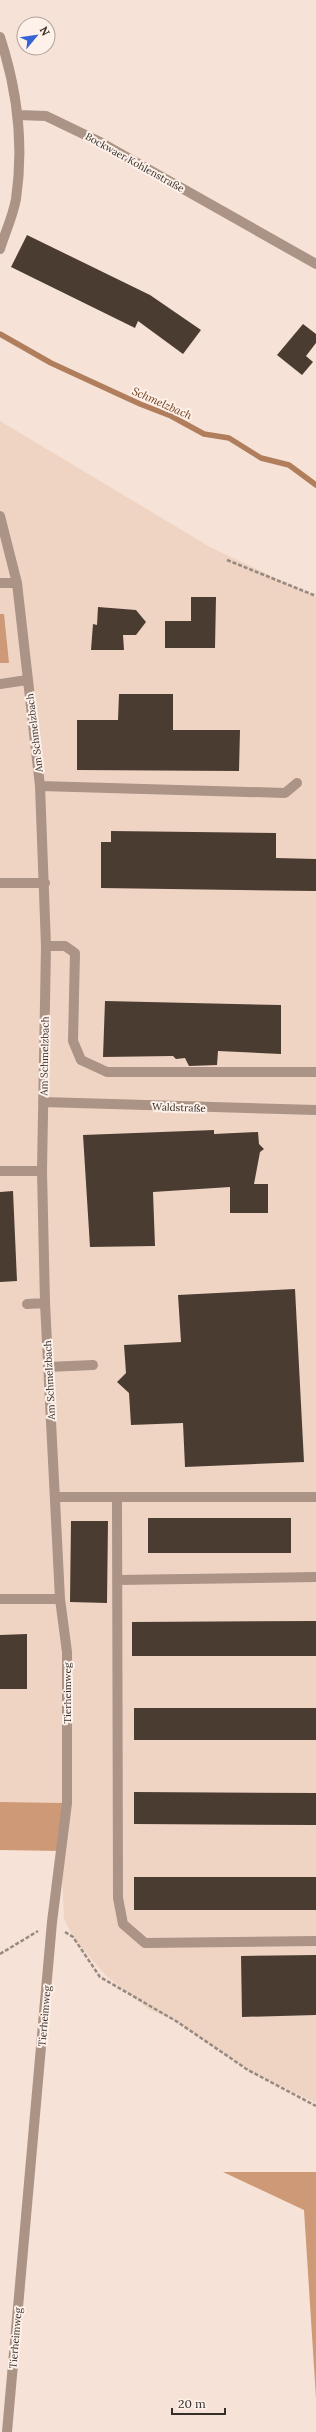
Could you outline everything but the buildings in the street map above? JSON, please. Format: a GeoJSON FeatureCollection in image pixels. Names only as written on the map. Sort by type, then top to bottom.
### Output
{"type":"FeatureCollection","features":[{"type":"Feature","properties":{"kind":"street"},"geometry":{"type":"LineString","coordinates":[[0,37],[18,115],[20,151],[15,200],[0,249]]}},
{"type":"Feature","properties":{"kind":"street","name":"Bockwaer Kohlenstraße"},"geometry":{"type":"LineString","coordinates":[[18,115],[46,116],[100,142],[316,264]]}},
{"type":"Feature","properties":{"kind":"street","name":"Am Schmelzbach"},"geometry":{"type":"LineString","coordinates":[[0,516],[17,583],[40,786],[45,883],[46,946],[42,1171],[45,1303],[56,1496],[60,1599]]}},
{"type":"Feature","properties":{"kind":"street"},"geometry":{"type":"LineString","coordinates":[[0,583],[17,583]]}},
{"type":"Feature","properties":{"kind":"street"},"geometry":{"type":"LineString","coordinates":[[0,684],[27,680]]}},
{"type":"Feature","properties":{"kind":"street"},"geometry":{"type":"LineString","coordinates":[[40,786],[285,793],[297,783]]}},
{"type":"Feature","properties":{"kind":"street"},"geometry":{"type":"LineString","coordinates":[[0,883],[45,883]]}},
{"type":"Feature","properties":{"kind":"street"},"geometry":{"type":"LineString","coordinates":[[46,946],[65,946],[75,953],[73,1041],[81,1060],[107,1072],[316,1072]]}},
{"type":"Feature","properties":{"kind":"street","name":"Waldstraße"},"geometry":{"type":"LineString","coordinates":[[43,1102],[316,1110]]}},
{"type":"Feature","properties":{"kind":"street"},"geometry":{"type":"LineString","coordinates":[[0,1172],[42,1171]]}},
{"type":"Feature","properties":{"kind":"street"},"geometry":{"type":"LineString","coordinates":[[27,1304],[45,1303]]}},
{"type":"Feature","properties":{"kind":"street"},"geometry":{"type":"LineString","coordinates":[[48,1367],[93,1365]]}},
{"type":"Feature","properties":{"kind":"street"},"geometry":{"type":"LineString","coordinates":[[56,1496],[117,1498],[316,1497]]}},
{"type":"Feature","properties":{"kind":"street"},"geometry":{"type":"LineString","coordinates":[[117,1498],[118,1898],[123,1924],[145,1943],[316,1941]]}},
{"type":"Feature","properties":{"kind":"street"},"geometry":{"type":"LineString","coordinates":[[117,1580],[316,1578]]}},
{"type":"Feature","properties":{"kind":"street"},"geometry":{"type":"LineString","coordinates":[[0,1599],[60,1599]]}},
{"type":"Feature","properties":{"kind":"street","name":"Tierheimweg"},"geometry":{"type":"LineString","coordinates":[[7,2432],[52,1922],[67,1803],[67,1652],[60,1599]]}},
{"type":"Feature","properties":{"kind":"path"},"geometry":{"type":"LineString","coordinates":[[227,560],[316,596]]}},
{"type":"Feature","properties":{"kind":"path"},"geometry":{"type":"LineString","coordinates":[[0,1954],[52,1922],[73,1937],[100,1977],[176,2021],[248,2070],[316,2106]]}},
{"type":"Feature","properties":{"kind":"shaded area"},"geometry":{"type":"Polygon","coordinates":[[[0,421],[210,547],[316,597],[316,2103],[248,2070],[176,2021],[150,2010],[106,1976],[73,1937],[64,1919],[61,1851],[67,1803],[0,1802],[0,421]]]}},
{"type":"Feature","properties":{"kind":"shaded area"},"geometry":{"type":"Polygon","coordinates":[[[0,614],[4,614],[9,663],[0,663],[0,614]]]}},
{"type":"Feature","properties":{"kind":"shaded area"},"geometry":{"type":"Polygon","coordinates":[[[0,1802],[67,1803],[61,1851],[0,1850],[0,1802]]]}},
{"type":"Feature","properties":{"kind":"shaded area"},"geometry":{"type":"Polygon","coordinates":[[[223,2172],[316,2172],[316,2398],[304,2210],[223,2172]]]}},
{"type":"Feature","properties":{"kind":"waterway","name":"Schmelzbach"},"geometry":{"type":"LineString","coordinates":[[0,334],[51,363],[140,404],[171,416],[204,434],[229,438],[261,458],[289,465],[316,485]]}}]}
